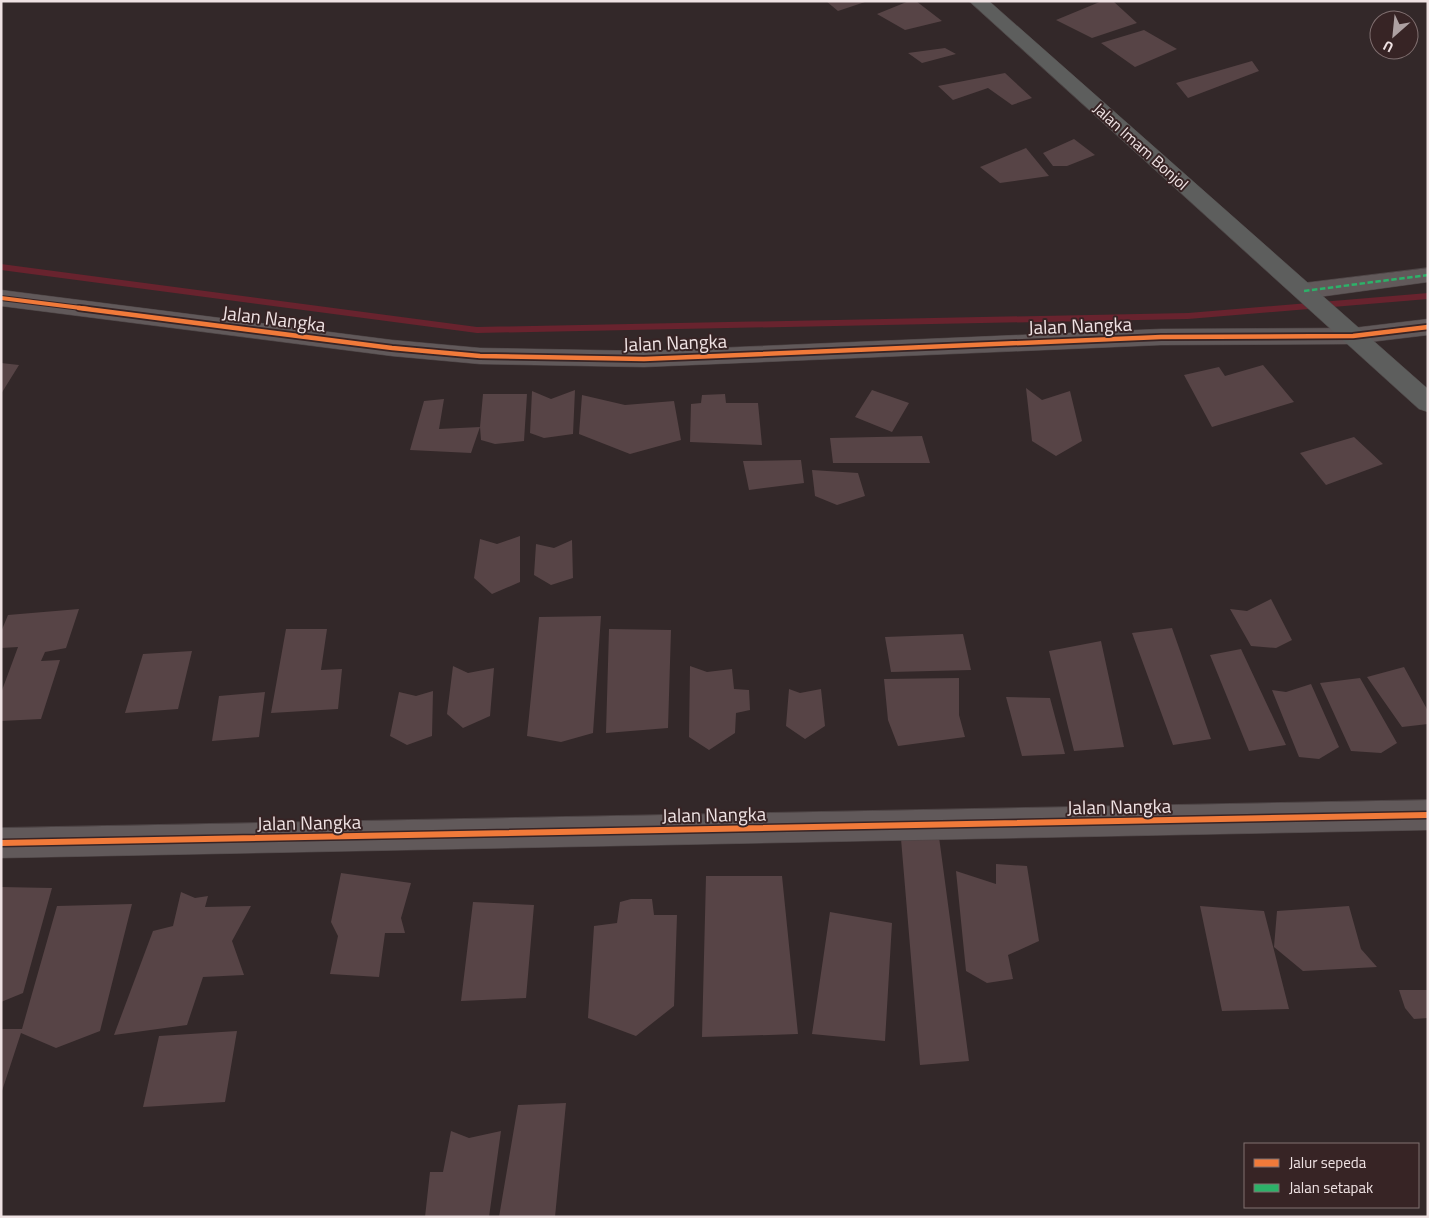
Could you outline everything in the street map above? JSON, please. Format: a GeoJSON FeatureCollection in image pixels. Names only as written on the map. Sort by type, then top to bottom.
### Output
{"type":"FeatureCollection","features":[{"type":"Feature","properties":{"kind":"main road","name":"Jalan Imam Bonjol"},"geometry":{"type":"LineString","coordinates":[[978,1],[1305,291],[1428,403]]}},
{"type":"Feature","properties":{"kind":"street"},"geometry":{"type":"LineString","coordinates":[[1305,291],[1428,275]]}},
{"type":"Feature","properties":{"kind":"street","name":"Jalan Nangka"},"geometry":{"type":"LineString","coordinates":[[1,298],[392,348],[480,356],[644,359],[1161,337],[1353,335],[1428,328]]}},
{"type":"Feature","properties":{"kind":"street","name":"Jalan Nangka"},"geometry":{"type":"LineString","coordinates":[[1,843],[1428,815]]}},
{"type":"Feature","properties":{"kind":"building"},"geometry":{"type":"Polygon","coordinates":[[[826,1],[865,1],[865,2],[838,11],[826,1]]]}},
{"type":"Feature","properties":{"kind":"building"},"geometry":{"type":"Polygon","coordinates":[[[909,1],[916,1],[942,21],[905,30],[877,14],[909,1]]]}},
{"type":"Feature","properties":{"kind":"building"},"geometry":{"type":"Polygon","coordinates":[[[1102,1],[1113,1],[1137,23],[1092,38],[1056,20],[1102,1]]]}},
{"type":"Feature","properties":{"kind":"building"},"geometry":{"type":"Polygon","coordinates":[[[1144,30],[1177,49],[1135,67],[1101,43],[1144,30]]]}},
{"type":"Feature","properties":{"kind":"building"},"geometry":{"type":"Polygon","coordinates":[[[945,48],[956,54],[922,63],[908,53],[945,48]]]}},
{"type":"Feature","properties":{"kind":"building"},"geometry":{"type":"Polygon","coordinates":[[[1252,61],[1259,71],[1188,98],[1176,83],[1252,61]]]}},
{"type":"Feature","properties":{"kind":"building"},"geometry":{"type":"Polygon","coordinates":[[[1005,73],[1032,98],[1012,105],[988,88],[953,100],[938,86],[1005,73]]]}},
{"type":"Feature","properties":{"kind":"building"},"geometry":{"type":"Polygon","coordinates":[[[1074,139],[1095,155],[1067,166],[1053,166],[1043,153],[1074,139]]]}},
{"type":"Feature","properties":{"kind":"building"},"geometry":{"type":"Polygon","coordinates":[[[1026,148],[1049,176],[1000,183],[980,167],[1026,148]]]}},
{"type":"Feature","properties":{"kind":"building"},"geometry":{"type":"Polygon","coordinates":[[[1,363],[19,365],[1,394],[1,363]]]}},
{"type":"Feature","properties":{"kind":"building"},"geometry":{"type":"Polygon","coordinates":[[[1263,365],[1294,402],[1212,427],[1184,375],[1219,367],[1225,376],[1263,365]]]}},
{"type":"Feature","properties":{"kind":"building"},"geometry":{"type":"Polygon","coordinates":[[[1026,388],[1042,400],[1070,391],[1082,441],[1056,456],[1032,441],[1026,388]]]}},
{"type":"Feature","properties":{"kind":"building"},"geometry":{"type":"Polygon","coordinates":[[[575,390],[573,434],[544,438],[530,433],[532,391],[551,399],[575,390]]]}},
{"type":"Feature","properties":{"kind":"building"},"geometry":{"type":"Polygon","coordinates":[[[872,390],[909,403],[892,432],[855,417],[872,390]]]}},
{"type":"Feature","properties":{"kind":"building"},"geometry":{"type":"Polygon","coordinates":[[[483,394],[527,394],[524,441],[495,444],[481,440],[480,427],[483,394]]]}},
{"type":"Feature","properties":{"kind":"building"},"geometry":{"type":"Polygon","coordinates":[[[725,394],[726,403],[758,403],[762,445],[690,442],[691,404],[701,403],[702,395],[725,394]]]}},
{"type":"Feature","properties":{"kind":"building"},"geometry":{"type":"Polygon","coordinates":[[[582,395],[625,405],[674,401],[681,440],[630,454],[579,434],[582,395]]]}},
{"type":"Feature","properties":{"kind":"building"},"geometry":{"type":"Polygon","coordinates":[[[444,399],[439,429],[480,427],[471,453],[410,450],[424,401],[444,399]]]}},
{"type":"Feature","properties":{"kind":"building"},"geometry":{"type":"Polygon","coordinates":[[[922,436],[930,463],[833,463],[830,438],[922,436]]]}},
{"type":"Feature","properties":{"kind":"building"},"geometry":{"type":"Polygon","coordinates":[[[1354,437],[1383,464],[1326,485],[1300,453],[1354,437]]]}},
{"type":"Feature","properties":{"kind":"building"},"geometry":{"type":"Polygon","coordinates":[[[801,460],[804,483],[749,490],[743,461],[801,460]]]}},
{"type":"Feature","properties":{"kind":"building"},"geometry":{"type":"Polygon","coordinates":[[[812,470],[858,473],[865,496],[837,505],[815,496],[812,470]]]}},
{"type":"Feature","properties":{"kind":"building"},"geometry":{"type":"Polygon","coordinates":[[[520,536],[520,582],[492,594],[474,578],[480,539],[497,544],[520,536]]]}},
{"type":"Feature","properties":{"kind":"building"},"geometry":{"type":"Polygon","coordinates":[[[572,540],[573,578],[551,585],[534,575],[536,544],[554,548],[572,540]]]}},
{"type":"Feature","properties":{"kind":"building"},"geometry":{"type":"Polygon","coordinates":[[[1271,599],[1292,640],[1276,648],[1251,646],[1230,609],[1247,611],[1271,599]]]}},
{"type":"Feature","properties":{"kind":"building"},"geometry":{"type":"Polygon","coordinates":[[[79,609],[66,648],[45,652],[41,661],[60,660],[41,719],[1,721],[1,693],[18,647],[1,648],[1,632],[8,615],[79,609]]]}},
{"type":"Feature","properties":{"kind":"building"},"geometry":{"type":"Polygon","coordinates":[[[601,616],[593,733],[561,742],[527,736],[539,617],[601,616]]]}},
{"type":"Feature","properties":{"kind":"building"},"geometry":{"type":"Polygon","coordinates":[[[1172,628],[1211,739],[1173,745],[1132,633],[1172,628]]]}},
{"type":"Feature","properties":{"kind":"building"},"geometry":{"type":"Polygon","coordinates":[[[286,629],[327,629],[321,670],[342,669],[338,709],[271,713],[286,629]]]}},
{"type":"Feature","properties":{"kind":"building"},"geometry":{"type":"Polygon","coordinates":[[[609,629],[671,630],[668,728],[606,733],[609,629]]]}},
{"type":"Feature","properties":{"kind":"building"},"geometry":{"type":"Polygon","coordinates":[[[963,634],[971,670],[891,672],[885,637],[963,634]]]}},
{"type":"Feature","properties":{"kind":"building"},"geometry":{"type":"Polygon","coordinates":[[[1101,641],[1124,747],[1074,751],[1049,651],[1101,641]]]}},
{"type":"Feature","properties":{"kind":"building"},"geometry":{"type":"Polygon","coordinates":[[[1241,649],[1286,745],[1249,751],[1210,655],[1241,649]]]}},
{"type":"Feature","properties":{"kind":"building"},"geometry":{"type":"Polygon","coordinates":[[[192,651],[178,709],[125,713],[143,654],[192,651]]]}},
{"type":"Feature","properties":{"kind":"building"},"geometry":{"type":"Polygon","coordinates":[[[453,666],[468,673],[494,668],[490,716],[463,728],[447,714],[453,666]]]}},
{"type":"Feature","properties":{"kind":"building"},"geometry":{"type":"Polygon","coordinates":[[[690,666],[707,672],[732,669],[734,689],[749,690],[750,710],[736,713],[735,733],[709,750],[689,737],[690,666]]]}},
{"type":"Feature","properties":{"kind":"building"},"geometry":{"type":"Polygon","coordinates":[[[1404,667],[1428,711],[1428,724],[1402,727],[1367,677],[1404,667]]]}},
{"type":"Feature","properties":{"kind":"building"},"geometry":{"type":"Polygon","coordinates":[[[959,678],[959,715],[965,737],[898,746],[888,720],[884,679],[959,678]]]}},
{"type":"Feature","properties":{"kind":"building"},"geometry":{"type":"Polygon","coordinates":[[[1360,678],[1397,743],[1381,753],[1351,751],[1320,683],[1360,678]]]}},
{"type":"Feature","properties":{"kind":"building"},"geometry":{"type":"Polygon","coordinates":[[[1311,684],[1339,747],[1319,759],[1299,757],[1272,690],[1286,692],[1311,684]]]}},
{"type":"Feature","properties":{"kind":"building"},"geometry":{"type":"Polygon","coordinates":[[[789,689],[800,693],[821,689],[825,726],[805,739],[786,726],[789,689]]]}},
{"type":"Feature","properties":{"kind":"building"},"geometry":{"type":"Polygon","coordinates":[[[433,691],[432,736],[407,745],[390,736],[399,692],[416,696],[433,691]]]}},
{"type":"Feature","properties":{"kind":"building"},"geometry":{"type":"Polygon","coordinates":[[[265,692],[259,737],[212,741],[219,696],[265,692]]]}},
{"type":"Feature","properties":{"kind":"building"},"geometry":{"type":"Polygon","coordinates":[[[1006,697],[1050,698],[1065,754],[1022,756],[1006,697]]]}},
{"type":"Feature","properties":{"kind":"building"},"geometry":{"type":"Polygon","coordinates":[[[939,837],[969,1061],[920,1065],[901,839],[939,837]]]}},
{"type":"Feature","properties":{"kind":"building"},"geometry":{"type":"Polygon","coordinates":[[[996,864],[1027,866],[1039,941],[1008,955],[1013,979],[987,983],[966,971],[956,871],[996,884],[996,864]]]}},
{"type":"Feature","properties":{"kind":"building"},"geometry":{"type":"Polygon","coordinates":[[[341,873],[411,883],[401,918],[405,933],[385,933],[379,977],[330,974],[338,936],[331,922],[341,873]]]}},
{"type":"Feature","properties":{"kind":"building"},"geometry":{"type":"Polygon","coordinates":[[[706,876],[782,876],[798,1034],[702,1037],[706,876]]]}},
{"type":"Feature","properties":{"kind":"building"},"geometry":{"type":"Polygon","coordinates":[[[1,887],[52,888],[23,993],[1,1002],[1,887]]]}},
{"type":"Feature","properties":{"kind":"building"},"geometry":{"type":"Polygon","coordinates":[[[181,892],[195,898],[208,896],[205,907],[251,906],[232,941],[244,975],[203,977],[187,1025],[114,1035],[153,931],[173,926],[181,892]]]}},
{"type":"Feature","properties":{"kind":"building"},"geometry":{"type":"Polygon","coordinates":[[[631,899],[652,899],[654,915],[677,915],[674,1006],[636,1036],[588,1018],[594,926],[617,923],[620,902],[631,899]]]}},
{"type":"Feature","properties":{"kind":"building"},"geometry":{"type":"Polygon","coordinates":[[[473,902],[534,905],[526,998],[461,1001],[473,902]]]}},
{"type":"Feature","properties":{"kind":"building"},"geometry":{"type":"Polygon","coordinates":[[[132,904],[100,1031],[56,1048],[21,1033],[1,1094],[1,1029],[22,1029],[57,906],[132,904]]]}},
{"type":"Feature","properties":{"kind":"building"},"geometry":{"type":"Polygon","coordinates":[[[1200,906],[1264,911],[1289,1009],[1222,1011],[1200,906]]]}},
{"type":"Feature","properties":{"kind":"building"},"geometry":{"type":"Polygon","coordinates":[[[1349,906],[1361,949],[1377,967],[1303,971],[1274,947],[1277,911],[1349,906]]]}},
{"type":"Feature","properties":{"kind":"building"},"geometry":{"type":"Polygon","coordinates":[[[830,912],[892,923],[885,1041],[812,1034],[830,912]]]}},
{"type":"Feature","properties":{"kind":"building"},"geometry":{"type":"Polygon","coordinates":[[[1399,990],[1428,990],[1428,1018],[1414,1019],[1405,1008],[1399,990]]]}},
{"type":"Feature","properties":{"kind":"building"},"geometry":{"type":"Polygon","coordinates":[[[237,1031],[225,1102],[143,1107],[159,1036],[237,1031]]]}},
{"type":"Feature","properties":{"kind":"building"},"geometry":{"type":"Polygon","coordinates":[[[566,1103],[555,1217],[499,1217],[518,1105],[566,1103]]]}},
{"type":"Feature","properties":{"kind":"building"},"geometry":{"type":"Polygon","coordinates":[[[451,1131],[469,1138],[501,1131],[489,1217],[425,1217],[430,1172],[443,1172],[451,1131]]]}},
{"type":"Feature","properties":{"kind":"waterway"},"geometry":{"type":"LineString","coordinates":[[1,267],[477,330],[1188,316],[1428,296]]}},
{"type":"Feature","properties":{"kind":"marked path"},"geometry":{"type":"LineString","coordinates":[[1304,291],[1428,275]]}},
{"type":"Feature","properties":{"kind":"cycle path"},"geometry":{"type":"LineString","coordinates":[[1,298],[392,348],[480,356],[644,359],[1161,337],[1353,336],[1428,327]]}},
{"type":"Feature","properties":{"kind":"cycle path"},"geometry":{"type":"LineString","coordinates":[[1,843],[1428,815]]}}]}
